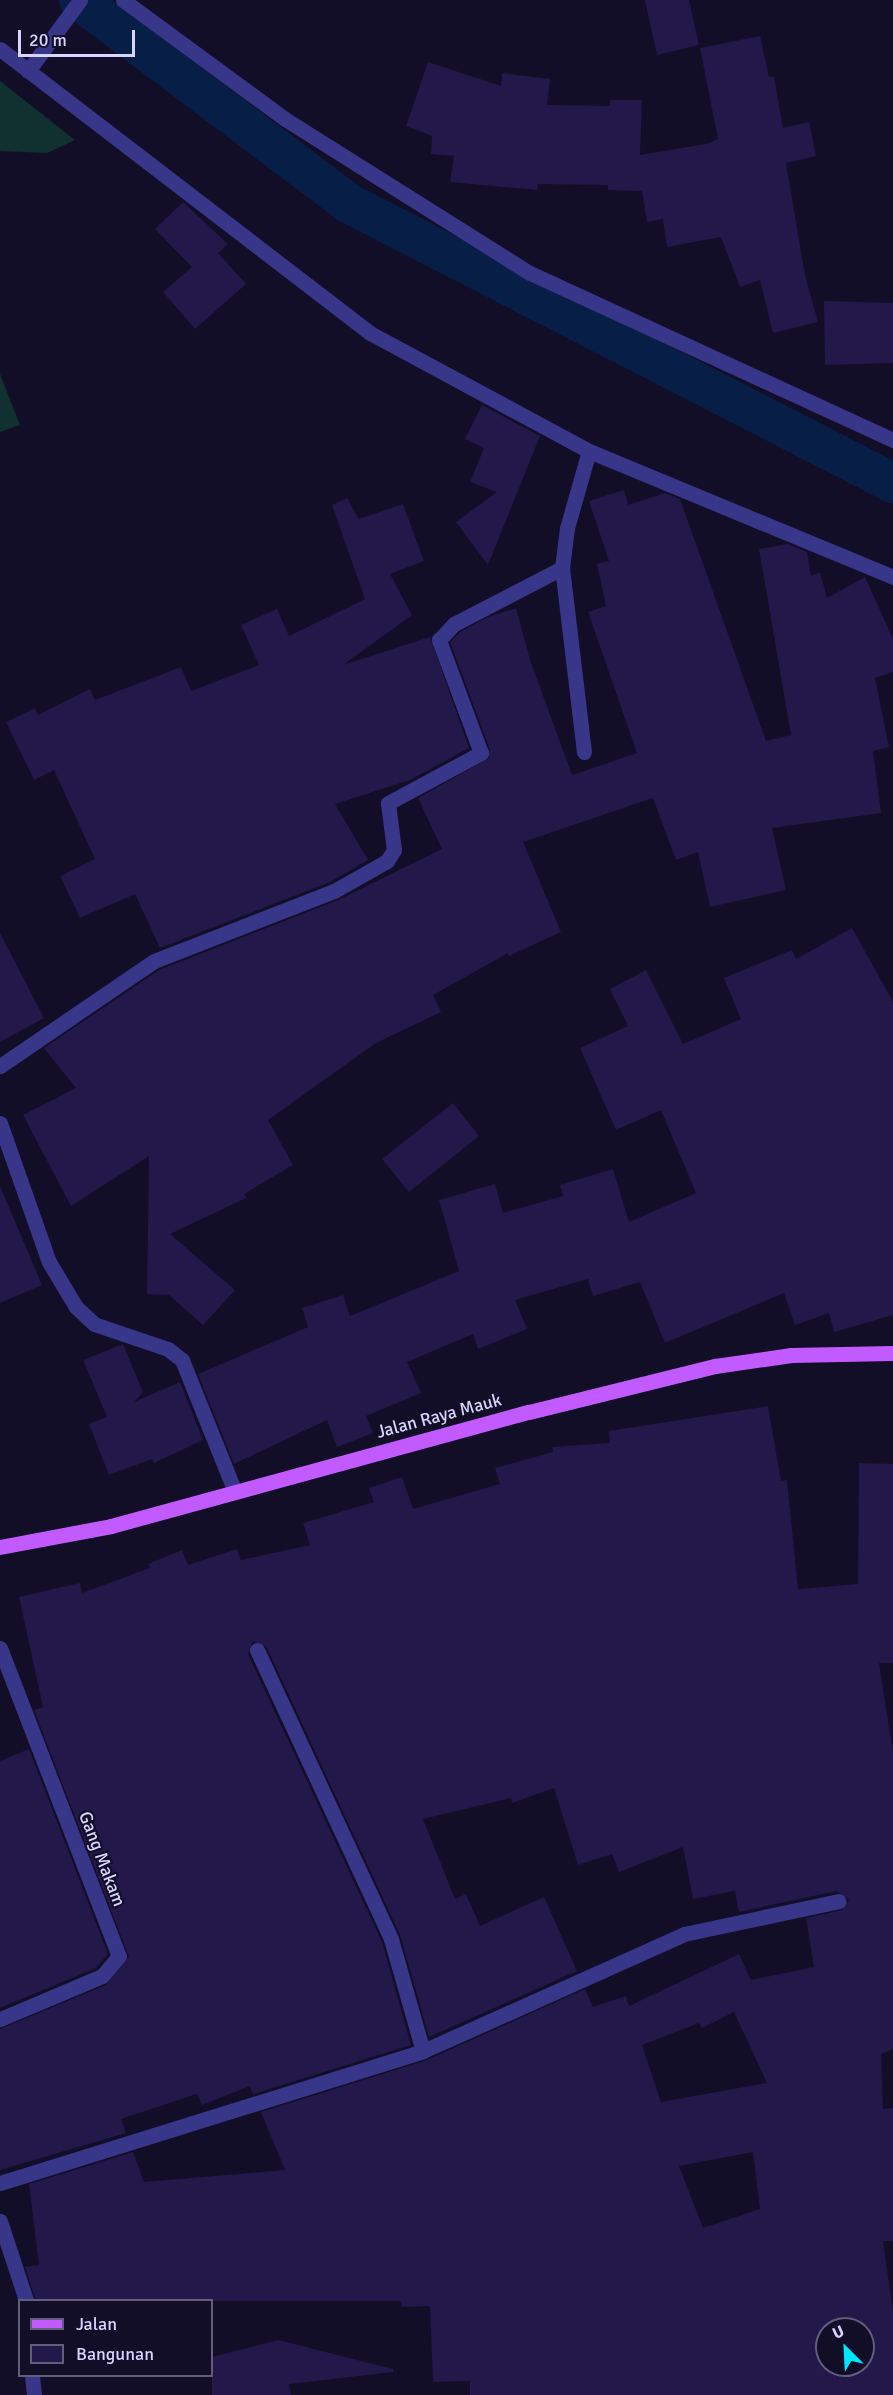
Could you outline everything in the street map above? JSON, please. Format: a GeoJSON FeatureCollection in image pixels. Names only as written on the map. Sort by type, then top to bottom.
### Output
{"type":"FeatureCollection","features":[{"type":"Feature","properties":{"kind":"main road","name":"Jalan Raya Mauk"},"geometry":{"type":"LineString","coordinates":[[0,1547],[111,1527],[235,1492],[715,1366],[791,1355],[893,1353]]}},
{"type":"Feature","properties":{"kind":"street"},"geometry":{"type":"LineString","coordinates":[[28,71],[80,0]]}},
{"type":"Feature","properties":{"kind":"street"},"geometry":{"type":"LineString","coordinates":[[123,0],[285,119],[530,273],[893,440]]}},
{"type":"Feature","properties":{"kind":"street"},"geometry":{"type":"LineString","coordinates":[[0,49],[370,333],[589,451],[893,577]]}},
{"type":"Feature","properties":{"kind":"street"},"geometry":{"type":"LineString","coordinates":[[584,752],[562,568],[567,528],[589,451]]}},
{"type":"Feature","properties":{"kind":"street"},"geometry":{"type":"LineString","coordinates":[[0,1066],[154,962],[334,891],[387,861],[394,850],[388,803],[481,753],[440,640],[454,624],[562,568]]}},
{"type":"Feature","properties":{"kind":"street"},"geometry":{"type":"LineString","coordinates":[[0,1123],[49,1262],[76,1307],[94,1324],[168,1349],[182,1359],[235,1492]]}},
{"type":"Feature","properties":{"kind":"street","name":"Gang Makam"},"geometry":{"type":"LineString","coordinates":[[0,1648],[118,1956],[102,1976],[0,2019]]}},
{"type":"Feature","properties":{"kind":"street"},"geometry":{"type":"LineString","coordinates":[[257,1650],[391,1939],[423,2051]]}},
{"type":"Feature","properties":{"kind":"street"},"geometry":{"type":"LineString","coordinates":[[0,2183],[423,2051],[684,1934],[839,1902]]}},
{"type":"Feature","properties":{"kind":"street"},"geometry":{"type":"LineString","coordinates":[[0,2221],[25,2299]]}},
{"type":"Feature","properties":{"kind":"street"},"geometry":{"type":"LineString","coordinates":[[32,2377],[34,2395]]}},
{"type":"Feature","properties":{"kind":"green space"},"geometry":{"type":"Polygon","coordinates":[[[0,81],[75,140],[47,153],[0,151],[0,81]]]}},
{"type":"Feature","properties":{"kind":"green space"},"geometry":{"type":"Polygon","coordinates":[[[0,374],[20,425],[0,432],[0,374]]]}},
{"type":"Feature","properties":{"kind":"building"},"geometry":{"type":"Polygon","coordinates":[[[645,0],[689,0],[699,45],[657,55],[645,0]]]}},
{"type":"Feature","properties":{"kind":"building"},"geometry":{"type":"Polygon","coordinates":[[[760,36],[769,77],[774,77],[783,128],[809,122],[816,156],[786,163],[805,275],[818,322],[773,333],[760,280],[740,287],[721,237],[667,247],[663,219],[647,222],[642,191],[608,190],[608,185],[538,184],[537,190],[450,182],[454,156],[431,154],[432,136],[406,126],[428,62],[501,86],[502,73],[550,79],[547,105],[610,106],[610,100],[642,100],[640,155],[706,144],[718,139],[700,48],[760,36]]]}},
{"type":"Feature","properties":{"kind":"building"},"geometry":{"type":"Polygon","coordinates":[[[183,202],[228,244],[218,253],[246,284],[195,329],[163,292],[192,267],[155,229],[183,202]]]}},
{"type":"Feature","properties":{"kind":"building"},"geometry":{"type":"Polygon","coordinates":[[[824,301],[893,303],[893,363],[825,365],[824,301]]]}},
{"type":"Feature","properties":{"kind":"building"},"geometry":{"type":"Polygon","coordinates":[[[482,405],[540,436],[488,565],[456,522],[497,492],[470,482],[484,448],[465,439],[482,405]]]}},
{"type":"Feature","properties":{"kind":"building"},"geometry":{"type":"Polygon","coordinates":[[[624,490],[628,505],[665,493],[680,499],[766,741],[791,735],[759,549],[788,544],[807,552],[811,576],[820,572],[827,598],[865,577],[893,639],[893,672],[875,678],[889,747],[873,751],[881,813],[772,828],[786,890],[710,907],[698,852],[676,860],[653,798],[523,842],[561,932],[509,956],[508,953],[433,995],[441,1012],[376,1043],[268,1120],[293,1165],[244,1194],[246,1198],[170,1234],[235,1290],[203,1325],[169,1295],[147,1294],[149,1156],[71,1206],[23,1115],[76,1088],[44,1048],[159,970],[338,900],[442,849],[418,798],[489,758],[490,750],[450,642],[460,632],[488,617],[516,608],[530,660],[572,775],[637,753],[588,612],[606,606],[597,564],[609,561],[589,501],[624,490]]]}},
{"type":"Feature","properties":{"kind":"building"},"geometry":{"type":"Polygon","coordinates":[[[347,498],[359,519],[403,504],[424,561],[390,574],[412,615],[343,665],[430,637],[469,748],[410,780],[335,804],[368,860],[330,882],[160,948],[135,894],[80,918],[60,876],[95,859],[54,770],[34,780],[6,722],[35,708],[38,715],[90,689],[95,700],[181,667],[191,691],[259,665],[241,625],[277,609],[289,636],[365,599],[332,505],[347,498]]]}},
{"type":"Feature","properties":{"kind":"building"},"geometry":{"type":"Polygon","coordinates":[[[852,928],[893,1002],[893,1315],[834,1332],[829,1313],[795,1325],[784,1293],[665,1343],[640,1282],[593,1296],[588,1279],[515,1300],[527,1329],[478,1349],[473,1334],[407,1362],[421,1393],[366,1416],[373,1433],[337,1447],[327,1420],[234,1464],[198,1374],[308,1327],[302,1308],[343,1295],[350,1316],[459,1271],[439,1200],[495,1184],[503,1213],[563,1196],[560,1185],[613,1169],[629,1222],[696,1193],[661,1110],[616,1130],[580,1048],[628,1026],[610,989],[646,970],[683,1044],[741,1019],[724,978],[792,950],[796,959],[852,928]]]}},
{"type":"Feature","properties":{"kind":"building"},"geometry":{"type":"Polygon","coordinates":[[[0,933],[44,1018],[0,1042],[0,933]]]}},
{"type":"Feature","properties":{"kind":"building"},"geometry":{"type":"Polygon","coordinates":[[[453,1103],[479,1136],[409,1192],[382,1159],[453,1103]]]}},
{"type":"Feature","properties":{"kind":"building"},"geometry":{"type":"Polygon","coordinates":[[[0,1186],[42,1285],[0,1303],[0,1186]]]}},
{"type":"Feature","properties":{"kind":"building"},"geometry":{"type":"Polygon","coordinates":[[[123,1344],[143,1392],[134,1402],[180,1382],[203,1440],[154,1463],[152,1459],[109,1475],[89,1424],[107,1417],[83,1360],[123,1344]]]}},
{"type":"Feature","properties":{"kind":"building"},"geometry":{"type":"Polygon","coordinates":[[[768,1406],[781,1481],[787,1480],[798,1589],[858,1584],[859,1463],[893,1464],[893,1663],[879,1663],[893,1753],[893,2049],[881,2054],[883,2109],[893,2108],[893,2241],[883,2241],[893,2312],[893,2395],[470,2395],[470,2381],[433,2382],[430,2306],[402,2307],[401,2301],[35,2299],[25,2267],[39,2265],[29,2184],[133,2152],[144,2182],[285,2170],[261,2112],[427,2060],[585,1989],[593,2007],[626,1996],[629,2006],[739,1954],[751,1980],[814,1967],[806,1918],[842,1910],[849,1900],[837,1891],[739,1912],[735,1891],[693,1899],[683,1847],[619,1872],[612,1854],[578,1865],[554,1788],[512,1803],[511,1798],[423,1819],[455,1899],[466,1894],[480,1926],[544,1897],[577,1971],[429,2037],[400,1935],[266,1646],[253,1641],[248,1654],[382,1942],[411,2045],[253,2094],[250,2086],[202,2105],[197,2094],[121,2119],[126,2133],[0,2170],[0,2029],[106,1985],[129,1957],[34,1710],[43,1707],[19,1597],[80,1583],[82,1593],[150,1568],[148,1564],[182,1550],[188,1565],[237,1549],[241,1560],[310,1545],[303,1523],[374,1502],[369,1488],[402,1477],[413,1509],[500,1484],[495,1468],[553,1452],[552,1447],[610,1443],[609,1431],[768,1406]],[[734,2012],[702,2028],[699,2023],[642,2045],[661,2102],[767,2083],[734,2012]],[[753,2152],[679,2166],[703,2228],[760,2209],[753,2152]]]}},
{"type":"Feature","properties":{"kind":"building"},"geometry":{"type":"Polygon","coordinates":[[[29,1749],[108,1954],[96,1968],[0,2008],[0,1761],[29,1749]]]}},
{"type":"Feature","properties":{"kind":"building"},"geometry":{"type":"Polygon","coordinates":[[[278,2340],[393,2369],[393,2372],[289,2384],[291,2395],[212,2395],[213,2357],[278,2340]]]}},
{"type":"Feature","properties":{"kind":"waterway"},"geometry":{"type":"LineString","coordinates":[[79,0],[348,203],[893,483]]}}]}
